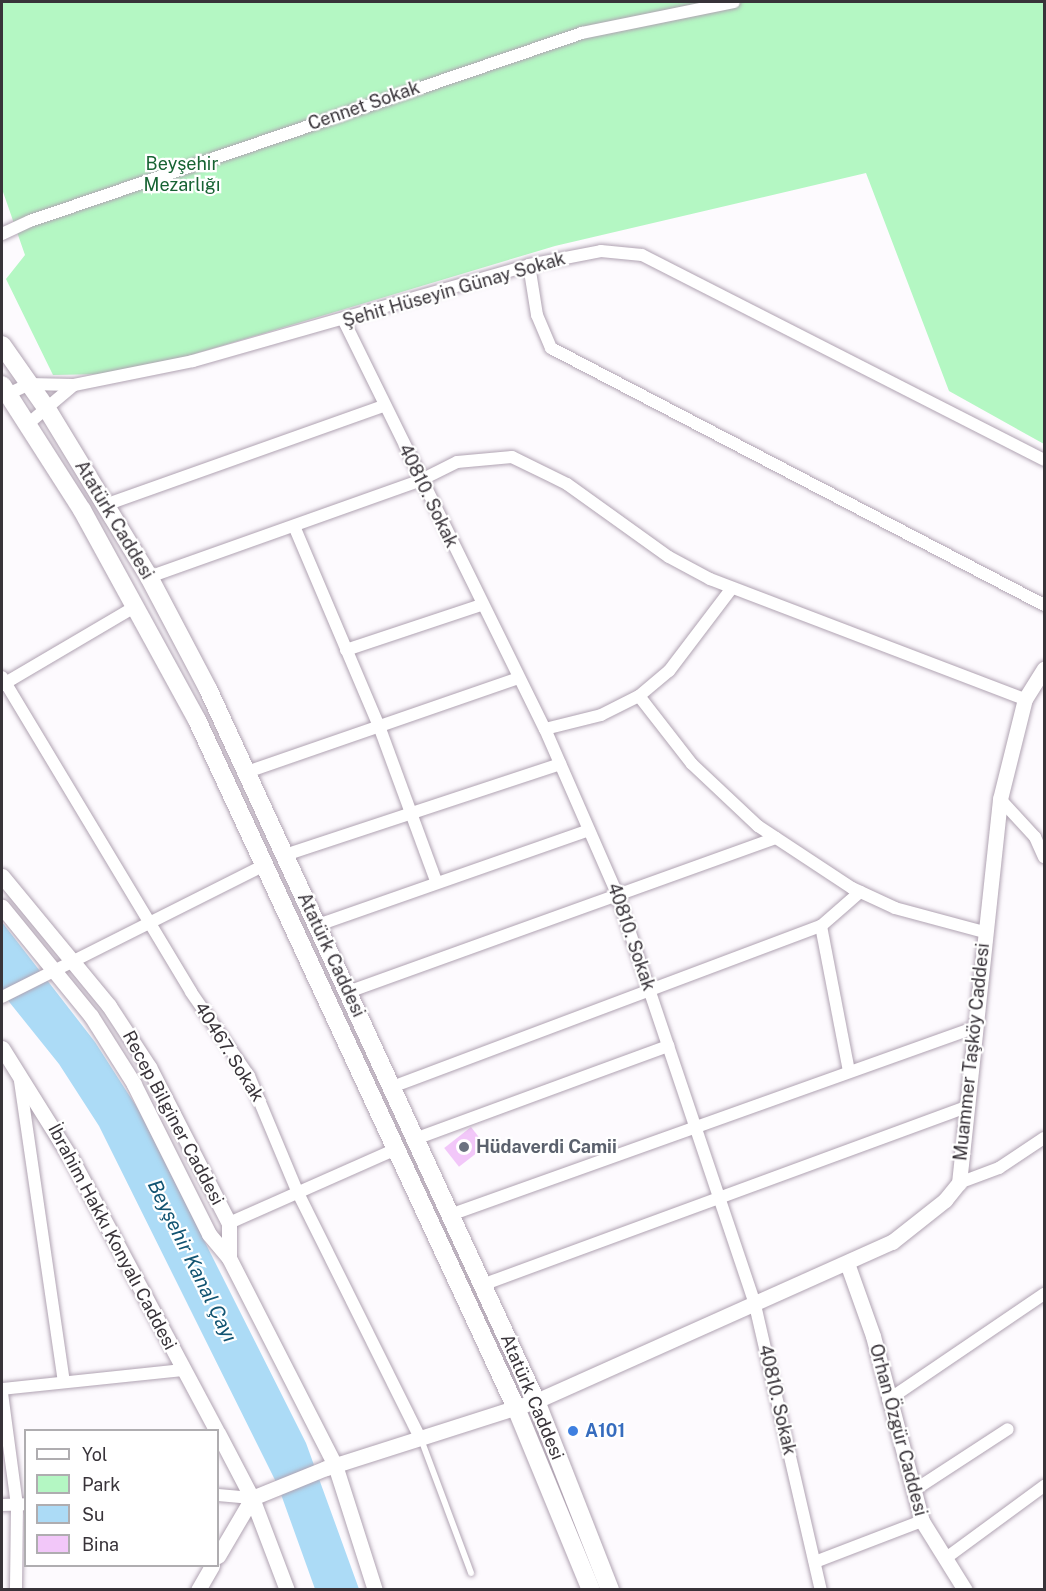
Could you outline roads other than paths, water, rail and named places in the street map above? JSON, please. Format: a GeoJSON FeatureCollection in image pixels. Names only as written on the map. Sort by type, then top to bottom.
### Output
{"type":"FeatureCollection","features":[{"type":"Feature","properties":{"kind":"main road","name":"Atatürk Caddesi"},"geometry":{"type":"LineString","coordinates":[[2,345],[46,409],[149,577],[247,772],[536,1401],[610,1590]]}},
{"type":"Feature","properties":{"kind":"main road","name":"Atatürk Caddesi"},"geometry":{"type":"LineString","coordinates":[[4,391],[29,423],[136,606],[197,720],[516,1408],[591,1590]]}},
{"type":"Feature","properties":{"kind":"street","name":"Cennet Sokak"},"geometry":{"type":"LineString","coordinates":[[2,234],[582,33],[734,2]]}},
{"type":"Feature","properties":{"kind":"street","name":"Şehit Hüseyin Günay Sokak"},"geometry":{"type":"LineString","coordinates":[[29,384],[74,385],[194,361],[344,321],[529,265],[601,251],[642,255],[1044,459]]}},
{"type":"Feature","properties":{"kind":"street"},"geometry":{"type":"LineString","coordinates":[[529,265],[537,315],[551,348],[558,353],[1044,605]]}},
{"type":"Feature","properties":{"kind":"street","name":"40810. Sokak"},"geometry":{"type":"LineString","coordinates":[[344,321],[481,606],[545,729],[617,894],[755,1305],[821,1590]]}},
{"type":"Feature","properties":{"kind":"street"},"geometry":{"type":"LineString","coordinates":[[4,391],[29,384]]}},
{"type":"Feature","properties":{"kind":"street"},"geometry":{"type":"LineString","coordinates":[[29,423],[74,385]]}},
{"type":"Feature","properties":{"kind":"street"},"geometry":{"type":"LineString","coordinates":[[105,505],[383,406]]}},
{"type":"Feature","properties":{"kind":"street"},"geometry":{"type":"LineString","coordinates":[[149,577],[421,480],[457,462],[512,457],[567,484],[669,557],[732,588],[1025,699]]}},
{"type":"Feature","properties":{"kind":"street"},"geometry":{"type":"LineString","coordinates":[[294,526],[378,726],[436,881]]}},
{"type":"Feature","properties":{"kind":"street"},"geometry":{"type":"LineString","coordinates":[[545,729],[601,715],[639,696],[669,671],[732,588]]}},
{"type":"Feature","properties":{"kind":"street"},"geometry":{"type":"LineString","coordinates":[[3,682],[136,606]]}},
{"type":"Feature","properties":{"kind":"street"},"geometry":{"type":"LineString","coordinates":[[346,650],[481,606]]}},
{"type":"Feature","properties":{"kind":"street","name":"Muammer Taşköy Caddesi"},"geometry":{"type":"LineString","coordinates":[[252,1498],[331,1466],[536,1401],[755,1305],[892,1242],[959,1183],[1000,799],[1025,699],[1044,668]]}},
{"type":"Feature","properties":{"kind":"street"},"geometry":{"type":"LineString","coordinates":[[247,772],[518,678]]}},
{"type":"Feature","properties":{"kind":"street","name":"40467. Sokak"},"geometry":{"type":"LineString","coordinates":[[3,682],[249,1076],[298,1193],[420,1438]]}},
{"type":"Feature","properties":{"kind":"street"},"geometry":{"type":"LineString","coordinates":[[639,696],[692,764],[776,838],[860,892],[904,911],[984,932]]}},
{"type":"Feature","properties":{"kind":"street"},"geometry":{"type":"LineString","coordinates":[[285,855],[560,764]]}},
{"type":"Feature","properties":{"kind":"street"},"geometry":{"type":"LineString","coordinates":[[1000,799],[1035,837],[1044,857]]}},
{"type":"Feature","properties":{"kind":"street"},"geometry":{"type":"LineString","coordinates":[[318,925],[436,881],[589,830]]}},
{"type":"Feature","properties":{"kind":"street"},"geometry":{"type":"LineString","coordinates":[[348,992],[776,838]]}},
{"type":"Feature","properties":{"kind":"street"},"geometry":{"type":"LineString","coordinates":[[2,997],[57,972],[264,865]]}},
{"type":"Feature","properties":{"kind":"street","name":"Recep Bilginer Caddesi"},"geometry":{"type":"LineString","coordinates":[[2,876],[129,1032],[229,1223],[229,1258]]}},
{"type":"Feature","properties":{"kind":"street"},"geometry":{"type":"LineString","coordinates":[[392,1087],[821,926],[860,892]]}},
{"type":"Feature","properties":{"kind":"street","name":"Recep Bilginer Caddesi"},"geometry":{"type":"LineString","coordinates":[[2,907],[57,972],[134,1084],[209,1234],[229,1258],[331,1466],[375,1590]]}},
{"type":"Feature","properties":{"kind":"street"},"geometry":{"type":"LineString","coordinates":[[821,926],[849,1071]]}},
{"type":"Feature","properties":{"kind":"street"},"geometry":{"type":"LineString","coordinates":[[450,1215],[976,1027]]}},
{"type":"Feature","properties":{"kind":"street"},"geometry":{"type":"LineString","coordinates":[[415,1139],[668,1046]]}},
{"type":"Feature","properties":{"kind":"street","name":"İbrahim Hakkı Konyalı Caddesi"},"geometry":{"type":"LineString","coordinates":[[2,1048],[19,1070],[215,1429]]}},
{"type":"Feature","properties":{"kind":"street"},"geometry":{"type":"LineString","coordinates":[[19,1070],[64,1382]]}},
{"type":"Feature","properties":{"kind":"street"},"geometry":{"type":"LineString","coordinates":[[482,1285],[969,1106]]}},
{"type":"Feature","properties":{"kind":"street"},"geometry":{"type":"LineString","coordinates":[[959,1183],[992,1172],[1044,1138]]}},
{"type":"Feature","properties":{"kind":"street"},"geometry":{"type":"LineString","coordinates":[[229,1223],[396,1149]]}},
{"type":"Feature","properties":{"kind":"street","name":"Orhan Özgür Caddesi"},"geometry":{"type":"LineString","coordinates":[[847,1263],[873,1335],[888,1400],[922,1521],[965,1590]]}},
{"type":"Feature","properties":{"kind":"street"},"geometry":{"type":"LineString","coordinates":[[888,1400],[1044,1294]]}},
{"type":"Feature","properties":{"kind":"street"},"geometry":{"type":"LineString","coordinates":[[16,1590],[21,1504],[2,1391],[64,1382],[184,1370]]}},
{"type":"Feature","properties":{"kind":"street"},"geometry":{"type":"LineString","coordinates":[[913,1491],[1008,1429]]}},
{"type":"Feature","properties":{"kind":"street","name":"İbrahim Hakkı Konyalı Caddesi"},"geometry":{"type":"LineString","coordinates":[[219,1436],[252,1498],[287,1590]]}},
{"type":"Feature","properties":{"kind":"street"},"geometry":{"type":"LineString","coordinates":[[946,1558],[1044,1486]]}},
{"type":"Feature","properties":{"kind":"street"},"geometry":{"type":"LineString","coordinates":[[219,1495],[252,1498],[219,1554]]}},
{"type":"Feature","properties":{"kind":"street"},"geometry":{"type":"LineString","coordinates":[[2,1505],[21,1504]]}},
{"type":"Feature","properties":{"kind":"street"},"geometry":{"type":"LineString","coordinates":[[815,1562],[922,1521]]}},
{"type":"Feature","properties":{"kind":"street"},"geometry":{"type":"LineString","coordinates":[[198,1590],[211,1567]]}},
{"type":"Feature","properties":{"kind":"lane"},"geometry":{"type":"LineString","coordinates":[[420,1438],[471,1573]]}},
{"type":"Feature","properties":{"kind":"water","name":"Beyşehir Kanal Çayı"},"geometry":{"type":"Polygon","coordinates":[[[2,922],[95,1042],[138,1109],[306,1443],[359,1589],[315,1589],[278,1486],[99,1126],[59,1064],[2,993],[2,922]]]}},
{"type":"Feature","properties":{"kind":"place","name":"Hüdaverdi Camii"},"geometry":{"type":"Point","coordinates":[464,1147]}},
{"type":"Feature","properties":{"kind":"place","name":"A101"},"geometry":{"type":"Point","coordinates":[573,1431]}},
{"type":"Feature","properties":{"kind":"park label","name":"Beyşehir Mezarlığı"},"geometry":{"type":"Point","coordinates":[182,175]}}]}
